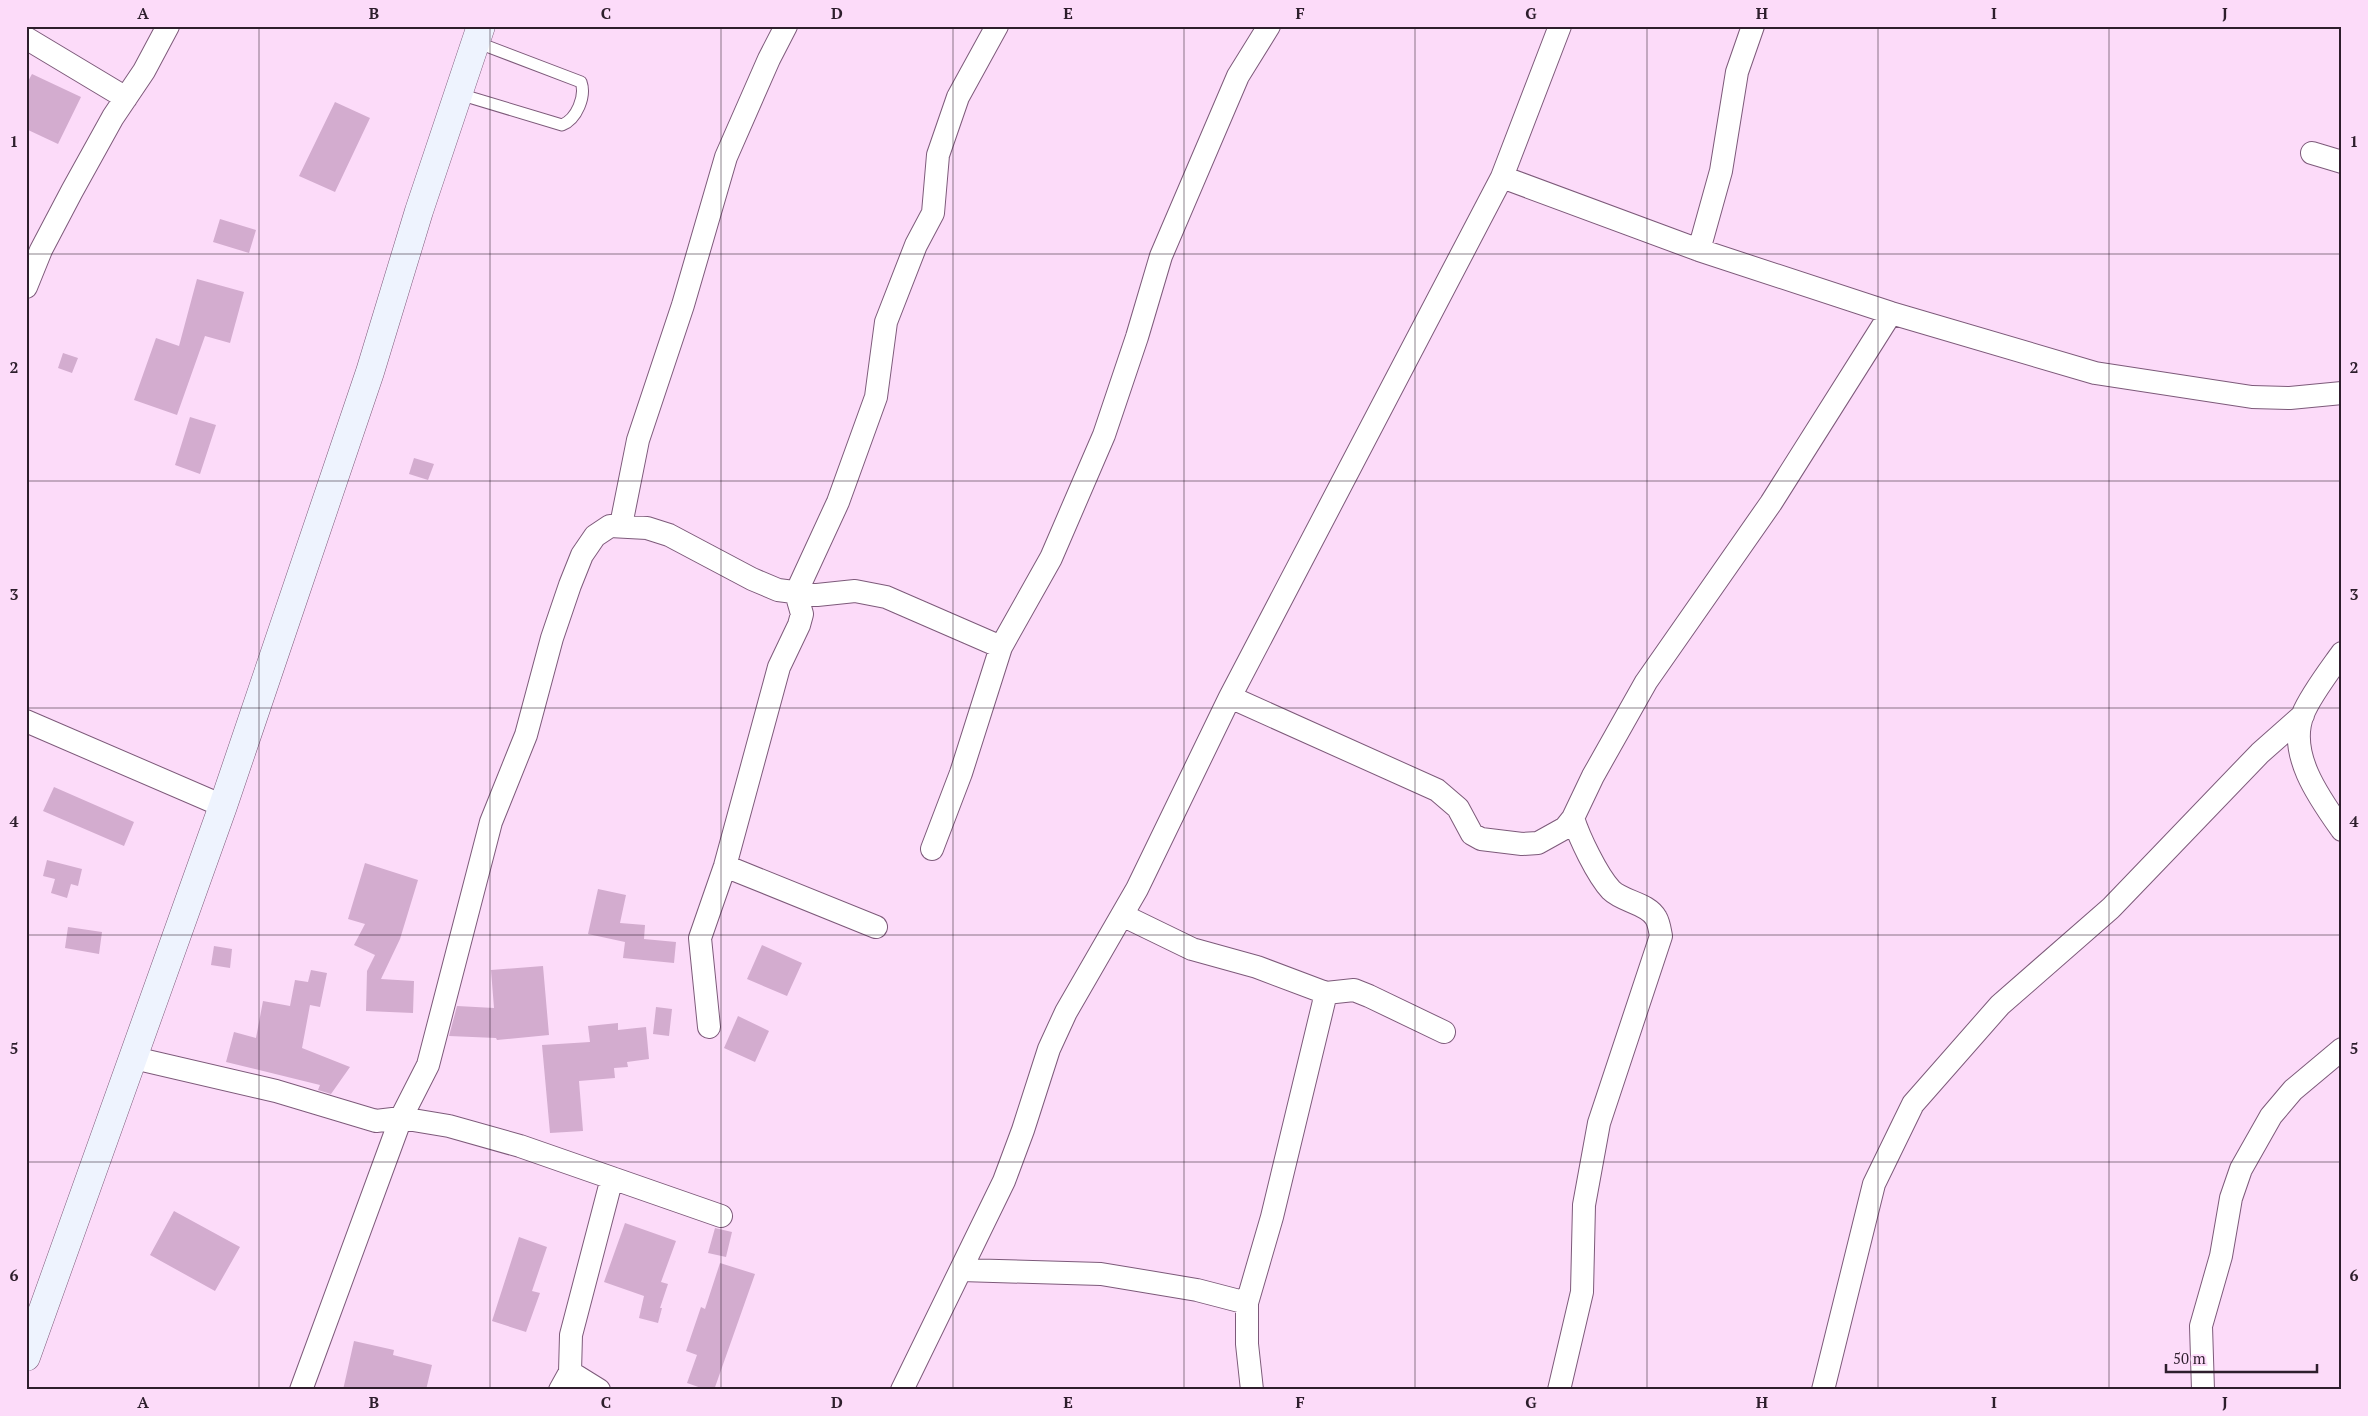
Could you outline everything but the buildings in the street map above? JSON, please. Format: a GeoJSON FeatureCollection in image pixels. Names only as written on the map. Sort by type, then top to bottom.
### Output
{"type":"FeatureCollection","features":[{"type":"Feature","properties":{"kind":"main road"},"geometry":{"type":"LineString","coordinates":[[26,1357],[134,1058],[222,806],[370,372],[457,94],[478,34]]}},
{"type":"Feature","properties":{"kind":"street"},"geometry":{"type":"LineString","coordinates":[[26,286],[41,250],[113,117],[144,71],[168,26]]}},
{"type":"Feature","properties":{"kind":"street"},"geometry":{"type":"LineString","coordinates":[[621,525],[638,440],[683,305],[726,157],[769,59],[786,26]]}},
{"type":"Feature","properties":{"kind":"street"},"geometry":{"type":"LineString","coordinates":[[709,1027],[700,938],[725,866],[779,667],[801,620],[802,614],[796,593],[838,502],[876,397],[886,322],[916,245],[932,213],[938,155],[958,97],[996,26]]}},
{"type":"Feature","properties":{"kind":"street"},"geometry":{"type":"LineString","coordinates":[[932,849],[961,773],[1001,648],[1051,558],[1104,435],[1137,337],[1161,256],[1234,84],[1268,26]]}},
{"type":"Feature","properties":{"kind":"street"},"geometry":{"type":"LineString","coordinates":[[902,1390],[1004,1181],[1023,1130],[1049,1049],[1066,1012],[1137,889],[1230,697],[1502,177],[1560,26]]}},
{"type":"Feature","properties":{"kind":"street"},"geometry":{"type":"LineString","coordinates":[[1699,250],[1721,171],[1737,72],[1753,26]]}},
{"type":"Feature","properties":{"kind":"street"},"geometry":{"type":"LineString","coordinates":[[26,38],[126,98]]}},
{"type":"Feature","properties":{"kind":"street"},"geometry":{"type":"LineString","coordinates":[[2312,153],[2342,162]]}},
{"type":"Feature","properties":{"kind":"street"},"geometry":{"type":"LineString","coordinates":[[1502,177],[1699,250],[1891,313],[2094,373],[2252,397],[2290,398],[2342,393]]}},
{"type":"Feature","properties":{"kind":"street"},"geometry":{"type":"LineString","coordinates":[[1230,697],[1437,790],[1458,808],[1472,834],[1481,839],[1522,844],[1538,843],[1552,837],[1565,828],[1573,818],[1593,776],[1646,682],[1771,503],[1891,313]]}},
{"type":"Feature","properties":{"kind":"street"},"geometry":{"type":"LineString","coordinates":[[301,1390],[401,1118],[428,1065],[491,822],[526,735],[552,638],[570,585],[582,555],[595,536],[610,526],[621,525],[647,528],[669,535],[752,580],[778,590],[830,595],[855,591],[886,597],[1001,648]]}},
{"type":"Feature","properties":{"kind":"street"},"geometry":{"type":"LineString","coordinates":[[1822,1390],[1874,1184],[1913,1104],[2000,1006],[2111,908],[2260,753],[2303,715],[2342,652]]}},
{"type":"Feature","properties":{"kind":"street"},"geometry":{"type":"LineString","coordinates":[[2303,715],[2299,740],[2303,759],[2312,784],[2342,830]]}},
{"type":"Feature","properties":{"kind":"street"},"geometry":{"type":"LineString","coordinates":[[26,720],[222,806]]}},
{"type":"Feature","properties":{"kind":"street"},"geometry":{"type":"LineString","coordinates":[[1560,1390],[1582,1292],[1584,1205],[1599,1123],[1661,936],[1656,919],[1652,913],[1623,899],[1610,889],[1581,841],[1573,818]]}},
{"type":"Feature","properties":{"kind":"street"},"geometry":{"type":"LineString","coordinates":[[725,866],[876,927]]}},
{"type":"Feature","properties":{"kind":"street"},"geometry":{"type":"LineString","coordinates":[[1122,915],[1192,949],[1257,968],[1326,993],[1354,990],[1444,1032]]}},
{"type":"Feature","properties":{"kind":"street"},"geometry":{"type":"LineString","coordinates":[[1252,1390],[1247,1344],[1247,1303],[1272,1217],[1293,1122],[1326,993]]}},
{"type":"Feature","properties":{"kind":"street"},"geometry":{"type":"LineString","coordinates":[[2204,1390],[2201,1326],[2221,1256],[2231,1198],[2241,1169],[2271,1116],[2293,1090],[2342,1049]]}},
{"type":"Feature","properties":{"kind":"street"},"geometry":{"type":"LineString","coordinates":[[134,1058],[276,1091],[376,1121],[401,1118],[449,1126],[511,1143],[721,1216]]}},
{"type":"Feature","properties":{"kind":"street"},"geometry":{"type":"LineString","coordinates":[[599,1390],[565,1381],[571,1335],[612,1178]]}},
{"type":"Feature","properties":{"kind":"street"},"geometry":{"type":"LineString","coordinates":[[961,1270],[1101,1274],[1197,1290],[1247,1303]]}},
{"type":"Feature","properties":{"kind":"lane"},"geometry":{"type":"LineString","coordinates":[[457,94],[562,125],[574,115],[581,101],[581,82],[478,34]]}}]}
